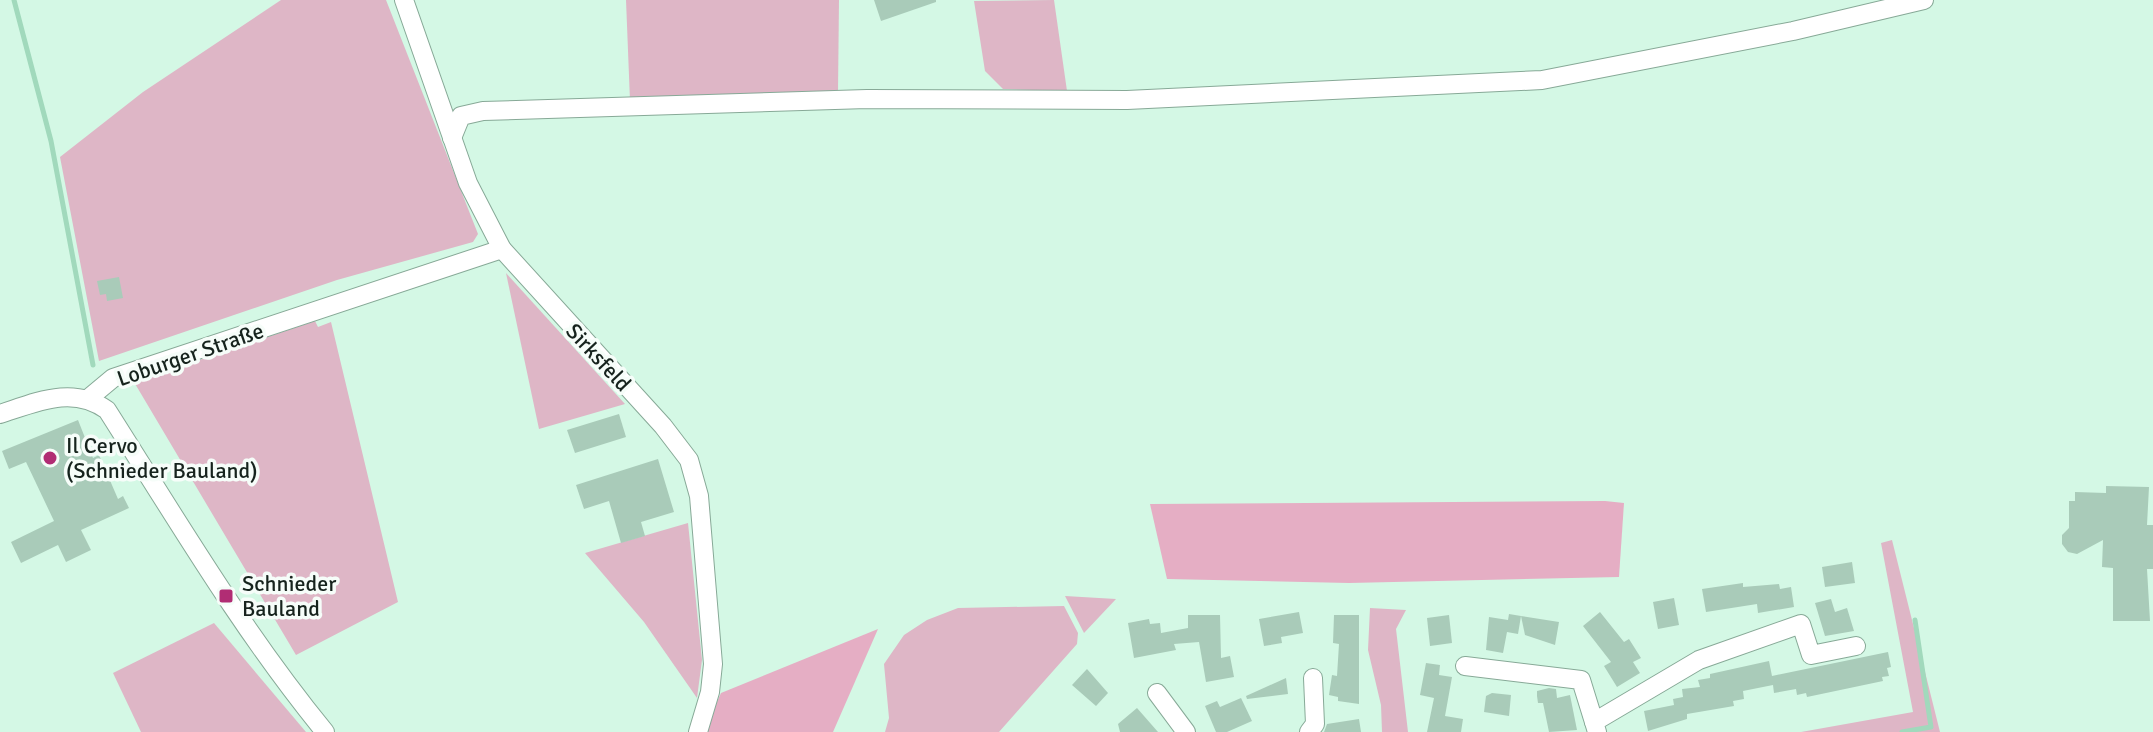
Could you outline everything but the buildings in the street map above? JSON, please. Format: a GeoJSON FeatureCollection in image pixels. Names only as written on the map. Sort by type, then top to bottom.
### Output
{"type":"FeatureCollection","features":[{"type":"Feature","properties":{"kind":"street","name":"Sirksfeld"},"geometry":{"type":"LineString","coordinates":[[404,0],[468,183],[502,249],[663,426],[689,460],[699,496],[713,664],[710,692],[698,732]]}},
{"type":"Feature","properties":{"kind":"street"},"geometry":{"type":"LineString","coordinates":[[452,138],[461,116],[483,111],[867,99],[1127,100],[1542,80],[1793,31],[1924,0]]}},
{"type":"Feature","properties":{"kind":"street","name":"Loburger Straße"},"geometry":{"type":"LineString","coordinates":[[325,732],[279,676],[238,616],[107,410],[89,398],[113,378],[502,249]]}},
{"type":"Feature","properties":{"kind":"street"},"geometry":{"type":"LineString","coordinates":[[0,414],[54,398],[89,398]]}},
{"type":"Feature","properties":{"kind":"street"},"geometry":{"type":"LineString","coordinates":[[1465,666],[1581,680],[1596,727],[1699,660],[1801,624],[1811,655],[1856,646]]}},
{"type":"Feature","properties":{"kind":"street"},"geometry":{"type":"LineString","coordinates":[[1309,732],[1315,724],[1313,678]]}},
{"type":"Feature","properties":{"kind":"street"},"geometry":{"type":"LineString","coordinates":[[1157,693],[1186,732]]}},
{"type":"Feature","properties":{"kind":"shaded area"},"geometry":{"type":"Polygon","coordinates":[[[281,0],[386,0],[478,234],[473,242],[337,280],[99,361],[60,157],[143,92],[281,0]]]}},
{"type":"Feature","properties":{"kind":"shaded area"},"geometry":{"type":"Polygon","coordinates":[[[626,0],[839,0],[838,91],[630,101],[626,0]]]}},
{"type":"Feature","properties":{"kind":"shaded area"},"geometry":{"type":"Polygon","coordinates":[[[1054,0],[1067,91],[1003,89],[985,71],[974,1],[1054,0]]]}},
{"type":"Feature","properties":{"kind":"shaded area"},"geometry":{"type":"Polygon","coordinates":[[[506,273],[625,404],[539,429],[506,273]]]}},
{"type":"Feature","properties":{"kind":"shaded area"},"geometry":{"type":"Polygon","coordinates":[[[315,321],[318,327],[331,322],[398,602],[296,655],[134,382],[315,321]]]}},
{"type":"Feature","properties":{"kind":"shaded area"},"geometry":{"type":"Polygon","coordinates":[[[1624,503],[1619,577],[1349,583],[1167,579],[1150,504],[1624,503]]]}},
{"type":"Feature","properties":{"kind":"shaded area"},"geometry":{"type":"Polygon","coordinates":[[[688,523],[702,660],[697,698],[644,622],[585,553],[688,523]]]}},
{"type":"Feature","properties":{"kind":"shaded area"},"geometry":{"type":"Polygon","coordinates":[[[1892,540],[1940,732],[1801,732],[1913,712],[1881,543],[1892,540]]]}},
{"type":"Feature","properties":{"kind":"shaded area"},"geometry":{"type":"Polygon","coordinates":[[[1065,596],[1116,599],[1084,633],[1065,596]]]}},
{"type":"Feature","properties":{"kind":"shaded area"},"geometry":{"type":"Polygon","coordinates":[[[1064,606],[1078,633],[1077,644],[999,732],[885,732],[889,718],[884,664],[904,635],[927,620],[958,608],[1064,606]]]}},
{"type":"Feature","properties":{"kind":"shaded area"},"geometry":{"type":"Polygon","coordinates":[[[1370,608],[1406,610],[1396,629],[1408,732],[1382,732],[1381,705],[1368,650],[1370,608]]]}},
{"type":"Feature","properties":{"kind":"shaded area"},"geometry":{"type":"Polygon","coordinates":[[[214,623],[306,732],[141,732],[113,673],[214,623]]]}},
{"type":"Feature","properties":{"kind":"shaded area"},"geometry":{"type":"Polygon","coordinates":[[[878,629],[833,732],[703,732],[721,693],[878,629]]]}},
{"type":"Feature","properties":{"kind":"waterway"},"geometry":{"type":"LineString","coordinates":[[14,0],[51,141],[93,365]]}},
{"type":"Feature","properties":{"kind":"waterway"},"geometry":{"type":"LineString","coordinates":[[1902,732],[1931,727],[1915,620]]}},
{"type":"Feature","properties":{"kind":"place","name":"Il Cervo (Schnieder Bauland)"},"geometry":{"type":"Point","coordinates":[50,458]}},
{"type":"Feature","properties":{"kind":"place","name":"Schnieder Bauland"},"geometry":{"type":"Point","coordinates":[226,596]}}]}
